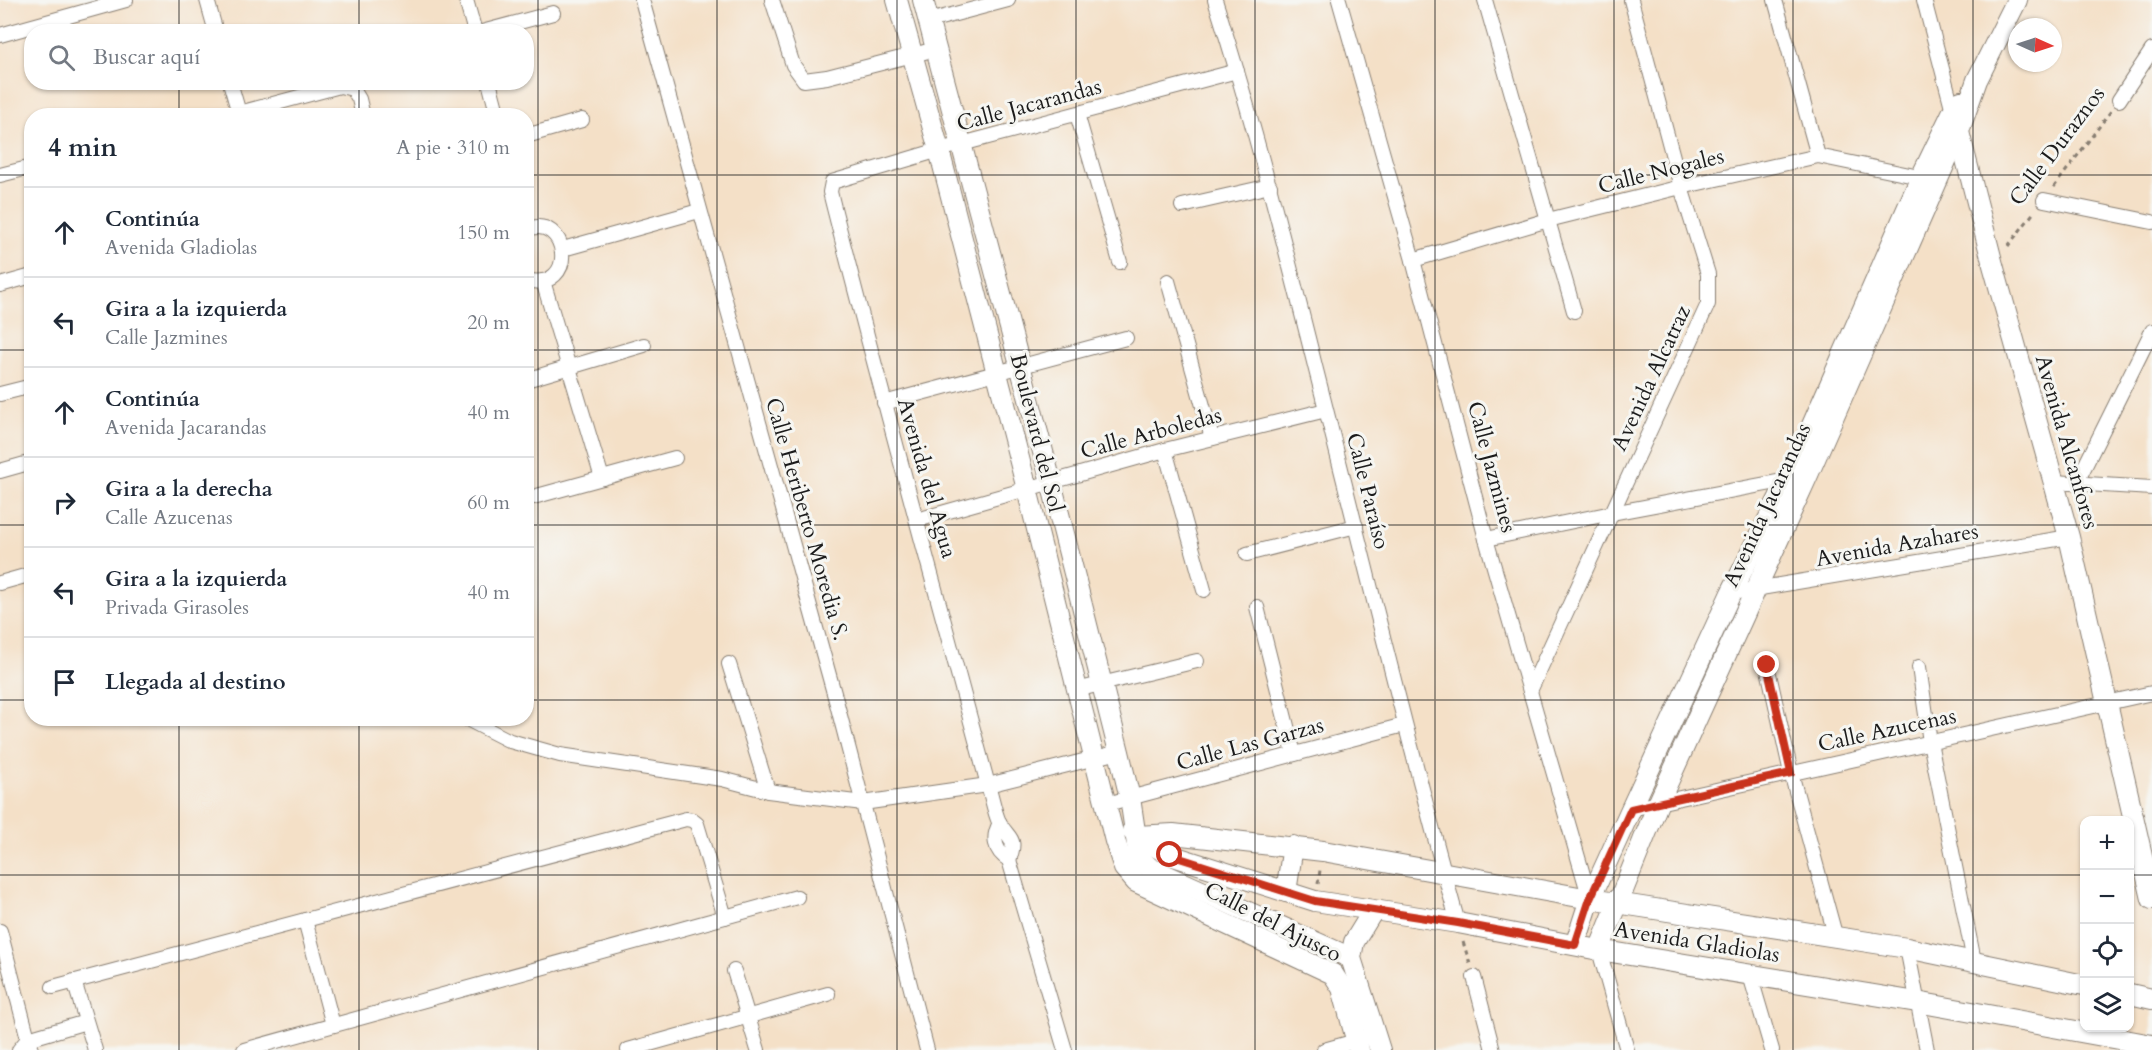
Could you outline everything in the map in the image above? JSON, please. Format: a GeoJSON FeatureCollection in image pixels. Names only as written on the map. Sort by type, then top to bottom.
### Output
{"type":"FeatureCollection","features":[{"type":"Feature","properties":{"kind":"street"},"geometry":{"type":"LineString","coordinates":[[69,0],[71,15]]}},
{"type":"Feature","properties":{"kind":"street"},"geometry":{"type":"LineString","coordinates":[[39,24],[126,0]]}},
{"type":"Feature","properties":{"kind":"street"},"geometry":{"type":"LineString","coordinates":[[207,0],[214,24]]}},
{"type":"Feature","properties":{"kind":"street"},"geometry":{"type":"LineString","coordinates":[[466,0],[472,24]]}},
{"type":"Feature","properties":{"kind":"street","name":"Calle Heriberto Moredia S."},"geometry":{"type":"LineString","coordinates":[[642,0],[834,693],[927,1050]]}},
{"type":"Feature","properties":{"kind":"street"},"geometry":{"type":"LineString","coordinates":[[772,0],[793,65],[804,80],[828,77],[936,49]]}},
{"type":"Feature","properties":{"kind":"street","name":"Boulevard del Sol"},"geometry":{"type":"LineString","coordinates":[[897,0],[997,373],[1115,841],[1124,868],[1131,876]]}},
{"type":"Feature","properties":{"kind":"street","name":"Boulevard del Sol"},"geometry":{"type":"LineString","coordinates":[[923,0],[1051,482],[1119,752],[1137,836]]}},
{"type":"Feature","properties":{"kind":"street"},"geometry":{"type":"LineString","coordinates":[[929,21],[1008,0]]}},
{"type":"Feature","properties":{"kind":"street","name":"Calle Paraíso"},"geometry":{"type":"LineString","coordinates":[[1215,0],[1238,71],[1270,186],[1404,725],[1458,923]]}},
{"type":"Feature","properties":{"kind":"street","name":"Calle Jazmines"},"geometry":{"type":"LineString","coordinates":[[1339,0],[1413,260],[1486,539],[1590,899]]}},
{"type":"Feature","properties":{"kind":"street"},"geometry":{"type":"LineString","coordinates":[[1485,0],[1574,311]]}},
{"type":"Feature","properties":{"kind":"street","name":"Avenida Alcatraz"},"geometry":{"type":"LineString","coordinates":[[1530,691],[1708,304],[1708,274],[1681,187],[1631,0]]}},
{"type":"Feature","properties":{"kind":"street"},"geometry":{"type":"LineString","coordinates":[[1775,0],[1818,156]]}},
{"type":"Feature","properties":{"kind":"street","name":"Avenida Alcanfores"},"geometry":{"type":"LineString","coordinates":[[1924,0],[1993,264],[2069,537],[2107,704],[2148,864],[2152,899]]}},
{"type":"Feature","properties":{"kind":"street","name":"Avenida Jacarandas"},"geometry":{"type":"LineString","coordinates":[[1590,899],[1731,593],[1788,480],[1929,179],[1959,131],[1977,80],[2017,0]]}},
{"type":"Feature","properties":{"kind":"street"},"geometry":{"type":"LineString","coordinates":[[512,24],[553,13]]}},
{"type":"Feature","properties":{"kind":"street"},"geometry":{"type":"LineString","coordinates":[[0,35],[24,28]]}},
{"type":"Feature","properties":{"kind":"street","name":"Calle Duraznos"},"geometry":{"type":"LineString","coordinates":[[2119,100],[2152,50]]}},
{"type":"Feature","properties":{"kind":"street","name":"Calle Jacarandas"},"geometry":{"type":"LineString","coordinates":[[832,182],[939,150],[1238,71]]}},
{"type":"Feature","properties":{"kind":"street","name":"Avenida Jacarandas"},"geometry":{"type":"LineString","coordinates":[[1599,950],[1658,804],[1807,477],[1929,179],[1953,111],[1977,80]]}},
{"type":"Feature","properties":{"kind":"street"},"geometry":{"type":"LineString","coordinates":[[232,90],[233,108]]}},
{"type":"Feature","properties":{"kind":"street"},"geometry":{"type":"LineString","coordinates":[[257,108],[325,90]]}},
{"type":"Feature","properties":{"kind":"street"},"geometry":{"type":"LineString","coordinates":[[353,90],[359,99],[361,108]]}},
{"type":"Feature","properties":{"kind":"street"},"geometry":{"type":"LineString","coordinates":[[491,90],[496,108]]}},
{"type":"Feature","properties":{"kind":"street"},"geometry":{"type":"LineString","coordinates":[[1077,114],[1120,262]]}},
{"type":"Feature","properties":{"kind":"street"},"geometry":{"type":"LineString","coordinates":[[534,134],[582,120]]}},
{"type":"Feature","properties":{"kind":"street","name":"Calle Nogales"},"geometry":{"type":"LineString","coordinates":[[1413,260],[1548,220],[1818,156],[1929,179]]}},
{"type":"Feature","properties":{"kind":"street"},"geometry":{"type":"LineString","coordinates":[[0,175],[24,169]]}},
{"type":"Feature","properties":{"kind":"street","name":"Avenida del Agua"},"geometry":{"type":"LineString","coordinates":[[832,182],[830,192],[884,403],[988,785],[1000,824],[1010,835],[1013,848],[1009,860],[1065,1050]]}},
{"type":"Feature","properties":{"kind":"street"},"geometry":{"type":"LineString","coordinates":[[1182,206],[1270,186]]}},
{"type":"Feature","properties":{"kind":"street"},"geometry":{"type":"LineString","coordinates":[[2044,200],[2152,222]]}},
{"type":"Feature","properties":{"kind":"street"},"geometry":{"type":"LineString","coordinates":[[563,249],[699,211]]}},
{"type":"Feature","properties":{"kind":"street"},"geometry":{"type":"LineString","coordinates":[[534,226],[544,228],[556,236],[563,249],[562,263],[555,275],[543,281],[534,280]]}},
{"type":"Feature","properties":{"kind":"street"},"geometry":{"type":"LineString","coordinates":[[0,285],[24,278]]}},
{"type":"Feature","properties":{"kind":"street"},"geometry":{"type":"LineString","coordinates":[[543,281],[602,478]]}},
{"type":"Feature","properties":{"kind":"street"},"geometry":{"type":"LineString","coordinates":[[1168,281],[1212,438]]}},
{"type":"Feature","properties":{"kind":"street"},"geometry":{"type":"LineString","coordinates":[[2076,484],[2152,332]]}},
{"type":"Feature","properties":{"kind":"street"},"geometry":{"type":"LineString","coordinates":[[884,403],[1126,338]]}},
{"type":"Feature","properties":{"kind":"street"},"geometry":{"type":"LineString","coordinates":[[534,378],[644,345]]}},
{"type":"Feature","properties":{"kind":"street"},"geometry":{"type":"LineString","coordinates":[[0,394],[24,388]]}},
{"type":"Feature","properties":{"kind":"street","name":"Calle Arboledas"},"geometry":{"type":"LineString","coordinates":[[917,520],[1165,450],[1326,410]]}},
{"type":"Feature","properties":{"kind":"street"},"geometry":{"type":"LineString","coordinates":[[1165,450],[1203,590]]}},
{"type":"Feature","properties":{"kind":"street"},"geometry":{"type":"LineString","coordinates":[[534,497],[675,458]]}},
{"type":"Feature","properties":{"kind":"street"},"geometry":{"type":"LineString","coordinates":[[0,471],[24,464]]}},
{"type":"Feature","properties":{"kind":"street"},"geometry":{"type":"LineString","coordinates":[[1486,539],[1807,477]]}},
{"type":"Feature","properties":{"kind":"street"},"geometry":{"type":"LineString","coordinates":[[2054,482],[2152,488]]}},
{"type":"Feature","properties":{"kind":"street"},"geometry":{"type":"LineString","coordinates":[[1247,554],[1356,526]]}},
{"type":"Feature","properties":{"kind":"street","name":"Avenida Azahares"},"geometry":{"type":"LineString","coordinates":[[1731,593],[2069,537]]}},
{"type":"Feature","properties":{"kind":"street"},"geometry":{"type":"LineString","coordinates":[[0,583],[24,576]]}},
{"type":"Feature","properties":{"kind":"street"},"geometry":{"type":"LineString","coordinates":[[1052,591],[1076,585]]}},
{"type":"Feature","properties":{"kind":"street"},"geometry":{"type":"LineString","coordinates":[[1257,607],[1294,754]]}},
{"type":"Feature","properties":{"kind":"street"},"geometry":{"type":"LineString","coordinates":[[1076,690],[1197,661]]}},
{"type":"Feature","properties":{"kind":"street"},"geometry":{"type":"LineString","coordinates":[[729,664],[768,791]]}},
{"type":"Feature","properties":{"kind":"street"},"geometry":{"type":"LineString","coordinates":[[1767,665],[1791,773],[1836,938]]}},
{"type":"Feature","properties":{"kind":"street"},"geometry":{"type":"LineString","coordinates":[[1919,667],[1930,742],[1974,961]]}},
{"type":"Feature","properties":{"kind":"street","name":"Calle Azucenas"},"geometry":{"type":"LineString","coordinates":[[1631,809],[2152,693]]}},
{"type":"Feature","properties":{"kind":"street","name":"Calle Las Garzas"},"geometry":{"type":"LineString","coordinates":[[1107,804],[1404,725]]}},
{"type":"Feature","properties":{"kind":"street"},"geometry":{"type":"LineString","coordinates":[[481,726],[510,741],[560,755],[722,779],[768,791],[863,803],[988,785],[1119,752]]}},
{"type":"Feature","properties":{"kind":"street","name":"Avenida Gladiolas"},"geometry":{"type":"LineString","coordinates":[[1107,804],[1137,836],[1170,855],[1315,901],[1458,923],[1599,950],[1917,1002],[2138,1045]]}},
{"type":"Feature","properties":{"kind":"street"},"geometry":{"type":"LineString","coordinates":[[53,987],[686,819],[693,820],[697,824],[725,917]]}},
{"type":"Feature","properties":{"kind":"street","name":"Avenida Gladiolas"},"geometry":{"type":"LineString","coordinates":[[1115,841],[1137,836],[1173,834],[1293,846],[1590,899],[1907,948],[2080,983]]}},
{"type":"Feature","properties":{"kind":"street","name":"Calle del Ajusco"},"geometry":{"type":"LineString","coordinates":[[1137,836],[1139,858],[1150,868],[1351,958]]}},
{"type":"Feature","properties":{"kind":"street"},"geometry":{"type":"LineString","coordinates":[[1286,892],[1293,846]]}},
{"type":"Feature","properties":{"kind":"street","name":"Calle del Ajusco"},"geometry":{"type":"LineString","coordinates":[[1131,876],[1136,882],[1333,974],[1342,988],[1357,1046]]}},
{"type":"Feature","properties":{"kind":"street"},"geometry":{"type":"LineString","coordinates":[[244,1050],[797,897]]}},
{"type":"Feature","properties":{"kind":"street"},"geometry":{"type":"LineString","coordinates":[[1575,945],[1590,899]]}},
{"type":"Feature","properties":{"kind":"street"},"geometry":{"type":"LineString","coordinates":[[1324,1050],[1378,1043],[1351,958],[1354,942],[1373,911]]}},
{"type":"Feature","properties":{"kind":"street"},"geometry":{"type":"LineString","coordinates":[[305,920],[333,1025]]}},
{"type":"Feature","properties":{"kind":"street"},"geometry":{"type":"LineString","coordinates":[[0,931],[26,1046],[86,1022]]}},
{"type":"Feature","properties":{"kind":"street"},"geometry":{"type":"LineString","coordinates":[[1907,948],[1927,1050]]}},
{"type":"Feature","properties":{"kind":"street"},"geometry":{"type":"LineString","coordinates":[[1599,950],[1627,1050]]}},
{"type":"Feature","properties":{"kind":"street"},"geometry":{"type":"LineString","coordinates":[[734,971],[758,1050]]}},
{"type":"Feature","properties":{"kind":"street"},"geometry":{"type":"LineString","coordinates":[[1750,975],[1772,1050]]}},
{"type":"Feature","properties":{"kind":"street"},"geometry":{"type":"LineString","coordinates":[[1474,977],[1493,1050]]}},
{"type":"Feature","properties":{"kind":"street"},"geometry":{"type":"LineString","coordinates":[[74,981],[94,1048],[79,1050]]}},
{"type":"Feature","properties":{"kind":"street"},"geometry":{"type":"LineString","coordinates":[[627,1050],[673,1044],[748,1017],[828,994]]}},
{"type":"Feature","properties":{"kind":"street"},"geometry":{"type":"LineString","coordinates":[[2134,995],[2152,999]]}},
{"type":"Feature","properties":{"kind":"path","name":"Calle Duraznos"},"geometry":{"type":"LineString","coordinates":[[1993,264],[2119,100]]}},
{"type":"Feature","properties":{"kind":"path"},"geometry":{"type":"LineString","coordinates":[[1458,923],[1474,977]]}},
{"type":"Feature","properties":{"kind":"route"},"geometry":{"type":"LineString","coordinates":[[1170,855],[1315,901],[1458,923],[1575,945],[1590,899],[1631,809],[1791,773],[1767,665]]}}]}
